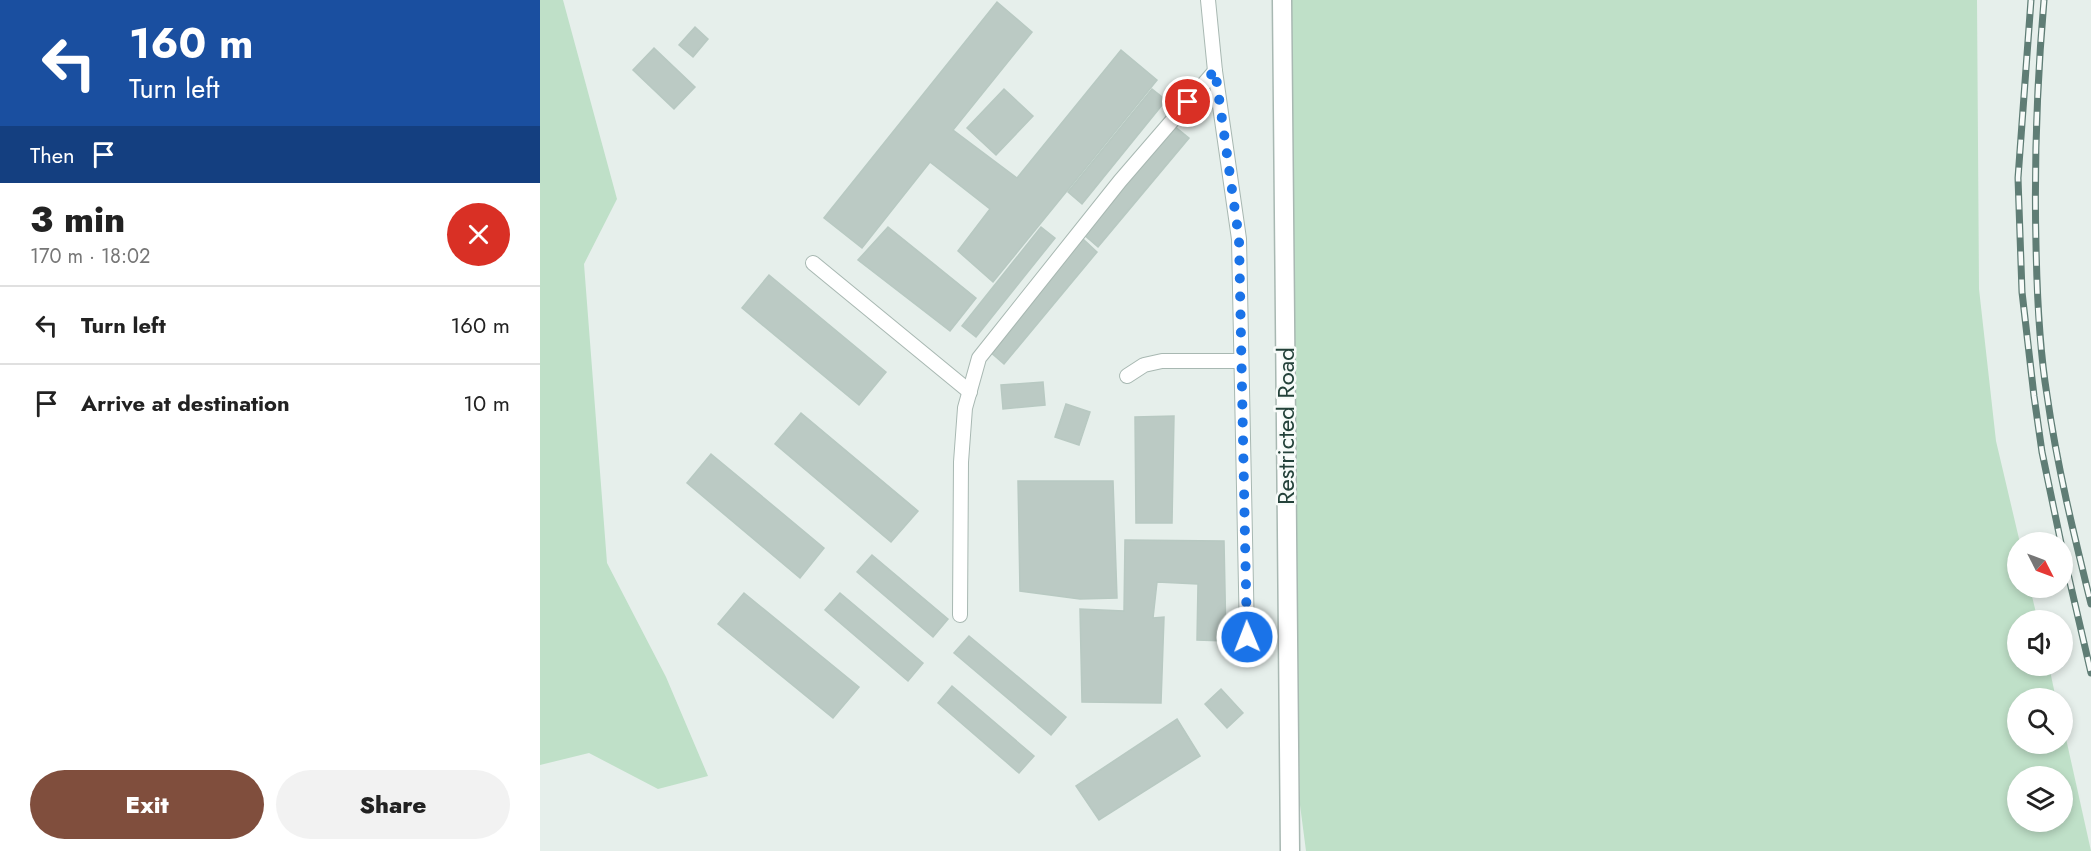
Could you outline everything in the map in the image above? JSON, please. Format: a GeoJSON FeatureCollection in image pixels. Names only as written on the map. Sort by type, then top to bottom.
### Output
{"type":"FeatureCollection","features":[{"type":"Feature","properties":{"kind":"street","name":"Restricted Road"},"geometry":{"type":"LineString","coordinates":[[1282,0],[1290,851]]}},
{"type":"Feature","properties":{"kind":"lane"},"geometry":{"type":"LineString","coordinates":[[1208,0],[1215,70],[1239,239],[1247,637]]}},
{"type":"Feature","properties":{"kind":"lane"},"geometry":{"type":"LineString","coordinates":[[960,615],[961,462],[965,408],[979,358],[1120,181],[1215,70]]}},
{"type":"Feature","properties":{"kind":"lane"},"geometry":{"type":"LineString","coordinates":[[813,263],[970,392]]}},
{"type":"Feature","properties":{"kind":"lane"},"geometry":{"type":"LineString","coordinates":[[1127,376],[1144,365],[1162,361],[1241,360]]}},
{"type":"Feature","properties":{"kind":"green space"},"geometry":{"type":"Polygon","coordinates":[[[540,0],[563,0],[617,199],[584,264],[607,563],[666,677],[708,776],[658,789],[589,753],[540,765],[540,0]]]}},
{"type":"Feature","properties":{"kind":"green space"},"geometry":{"type":"Polygon","coordinates":[[[1287,0],[1977,0],[1979,289],[1996,441],[2017,532],[2007,532],[2007,598],[2032,598],[2035,610],[2007,610],[2007,676],[2051,676],[2054,688],[2007,688],[2007,754],[2069,754],[2072,766],[2007,766],[2007,832],[2073,832],[2073,770],[2091,851],[1306,851],[1300,805],[1287,0]]]}},
{"type":"Feature","properties":{"kind":"building"},"geometry":{"type":"Polygon","coordinates":[[[997,2],[1032,32],[953,130],[1017,178],[1121,50],[1157,80],[993,282],[958,251],[990,209],[930,162],[862,248],[824,218],[997,2]]]}},
{"type":"Feature","properties":{"kind":"building"},"geometry":{"type":"Polygon","coordinates":[[[695,27],[708,39],[693,57],[679,45],[695,27]]]}},
{"type":"Feature","properties":{"kind":"building"},"geometry":{"type":"Polygon","coordinates":[[[654,48],[695,87],[674,109],[633,70],[654,48]]]}},
{"type":"Feature","properties":{"kind":"building"},"geometry":{"type":"Polygon","coordinates":[[[1004,89],[1033,116],[996,155],[967,128],[1004,89]]]}},
{"type":"Feature","properties":{"kind":"building"},"geometry":{"type":"Polygon","coordinates":[[[1152,89],[1166,100],[1082,204],[1068,192],[1152,89]]]}},
{"type":"Feature","properties":{"kind":"building"},"geometry":{"type":"Polygon","coordinates":[[[1173,125],[1189,138],[1098,247],[1083,234],[1173,125]]]}},
{"type":"Feature","properties":{"kind":"building"},"geometry":{"type":"Polygon","coordinates":[[[888,227],[976,298],[950,331],[858,260],[888,227]]]}},
{"type":"Feature","properties":{"kind":"building"},"geometry":{"type":"Polygon","coordinates":[[[1041,227],[1055,238],[976,337],[962,326],[1041,227]]]}},
{"type":"Feature","properties":{"kind":"building"},"geometry":{"type":"Polygon","coordinates":[[[1083,239],[1097,252],[1004,364],[989,351],[1083,239]]]}},
{"type":"Feature","properties":{"kind":"building"},"geometry":{"type":"Polygon","coordinates":[[[769,275],[886,372],[859,405],[742,308],[769,275]]]}},
{"type":"Feature","properties":{"kind":"building"},"geometry":{"type":"Polygon","coordinates":[[[1043,382],[1045,405],[1003,409],[1001,385],[1043,382]]]}},
{"type":"Feature","properties":{"kind":"building"},"geometry":{"type":"Polygon","coordinates":[[[1066,404],[1090,412],[1079,445],[1055,437],[1066,404]]]}},
{"type":"Feature","properties":{"kind":"building"},"geometry":{"type":"Polygon","coordinates":[[[801,413],[918,511],[891,542],[775,444],[801,413]]]}},
{"type":"Feature","properties":{"kind":"building"},"geometry":{"type":"Polygon","coordinates":[[[1174,416],[1172,523],[1136,523],[1135,417],[1174,416]]]}},
{"type":"Feature","properties":{"kind":"building"},"geometry":{"type":"Polygon","coordinates":[[[711,454],[824,548],[800,578],[687,483],[711,454]]]}},
{"type":"Feature","properties":{"kind":"building"},"geometry":{"type":"Polygon","coordinates":[[[1018,481],[1113,481],[1117,598],[1080,599],[1020,591],[1018,481]]]}},
{"type":"Feature","properties":{"kind":"building"},"geometry":{"type":"Polygon","coordinates":[[[1125,540],[1224,541],[1226,641],[1197,640],[1198,584],[1157,582],[1153,618],[1164,617],[1161,703],[1082,702],[1080,609],[1124,611],[1125,540]]]}},
{"type":"Feature","properties":{"kind":"building"},"geometry":{"type":"Polygon","coordinates":[[[872,555],[948,619],[933,637],[857,572],[872,555]]]}},
{"type":"Feature","properties":{"kind":"building"},"geometry":{"type":"Polygon","coordinates":[[[744,593],[859,687],[833,718],[718,624],[744,593]]]}},
{"type":"Feature","properties":{"kind":"building"},"geometry":{"type":"Polygon","coordinates":[[[840,593],[923,663],[908,681],[825,610],[840,593]]]}},
{"type":"Feature","properties":{"kind":"building"},"geometry":{"type":"Polygon","coordinates":[[[969,636],[1066,717],[1051,735],[954,653],[969,636]]]}},
{"type":"Feature","properties":{"kind":"building"},"geometry":{"type":"Polygon","coordinates":[[[952,686],[1034,756],[1019,773],[938,703],[952,686]]]}},
{"type":"Feature","properties":{"kind":"building"},"geometry":{"type":"Polygon","coordinates":[[[1221,689],[1243,713],[1227,728],[1205,704],[1221,689]]]}},
{"type":"Feature","properties":{"kind":"building"},"geometry":{"type":"Polygon","coordinates":[[[1177,719],[1200,756],[1099,820],[1076,786],[1177,719]]]}},
{"type":"Feature","properties":{"kind":"railway"},"geometry":{"type":"LineString","coordinates":[[2031,0],[2018,178],[2022,292],[2042,452],[2059,532]]}},
{"type":"Feature","properties":{"kind":"railway"},"geometry":{"type":"LineString","coordinates":[[2044,0],[2035,184],[2040,339],[2056,448],[2091,604]]}},
{"type":"Feature","properties":{"kind":"railway"},"geometry":{"type":"LineString","coordinates":[[2073,595],[2091,673]]}},
{"type":"Feature","properties":{"kind":"route"},"geometry":{"type":"LineString","coordinates":[[1188,102],[1215,70],[1239,239],[1247,637]]}}]}
